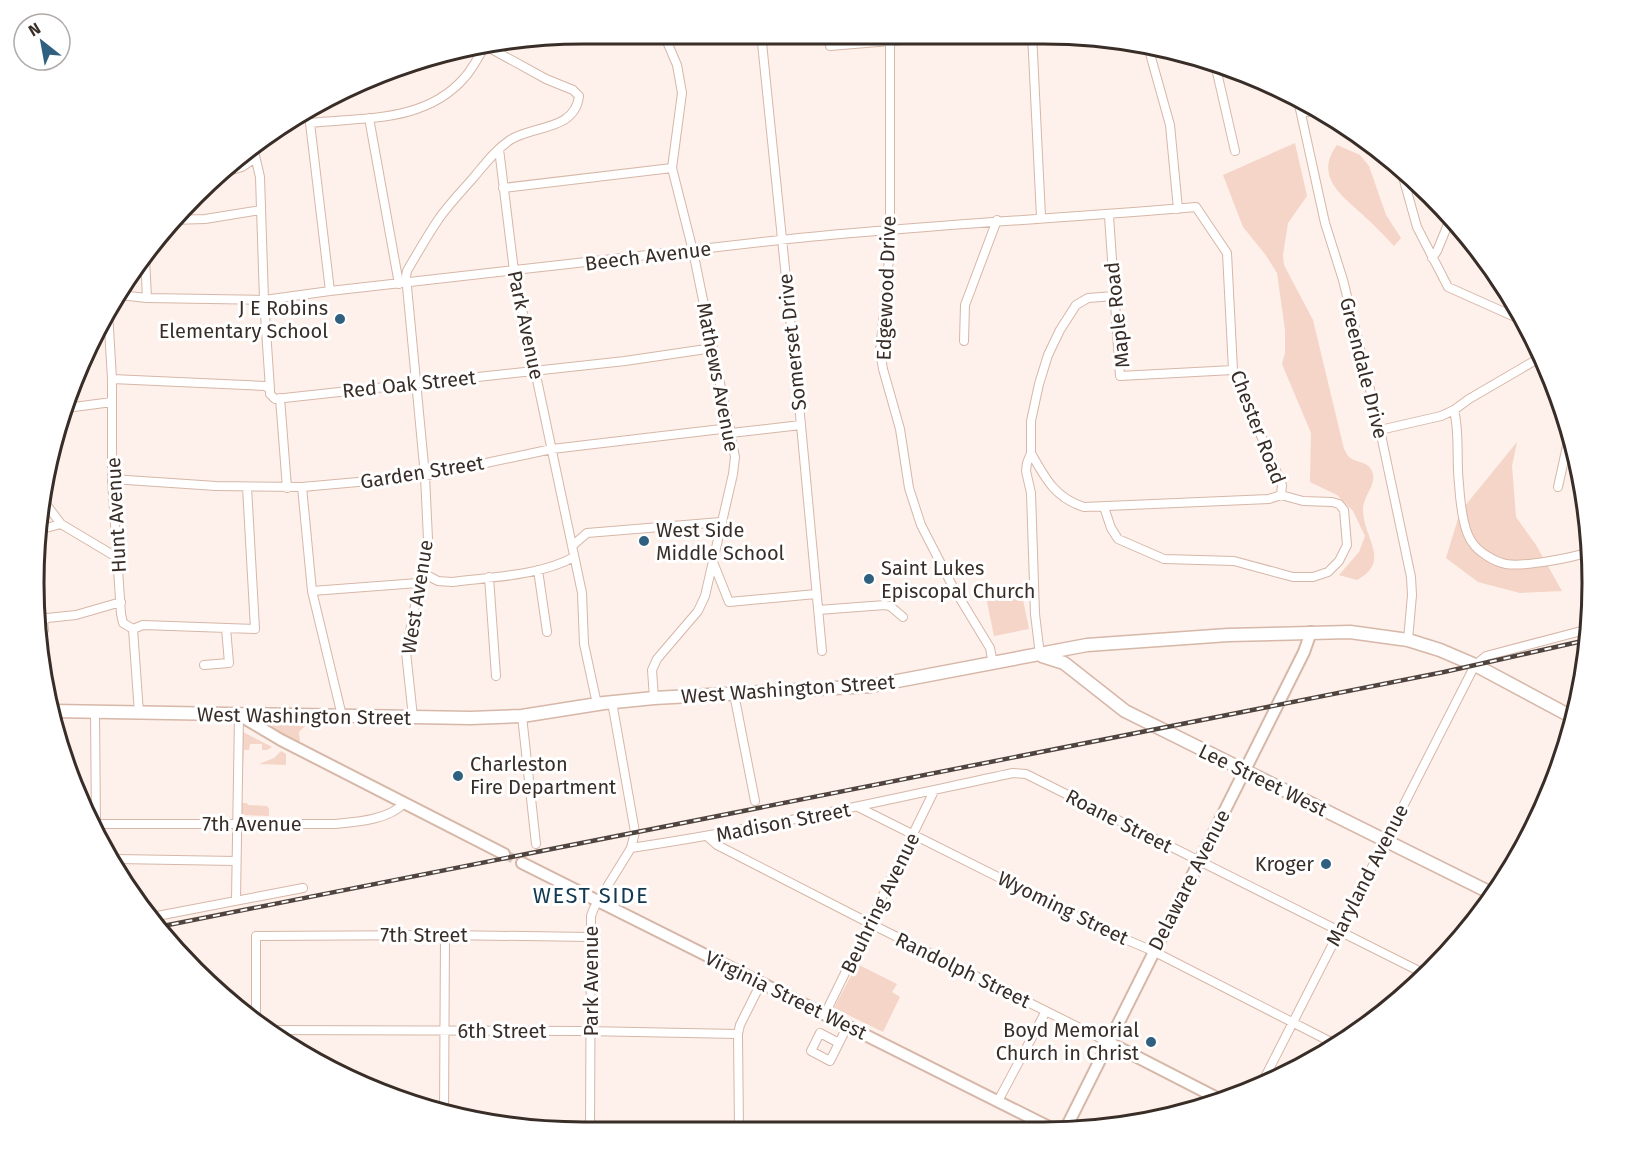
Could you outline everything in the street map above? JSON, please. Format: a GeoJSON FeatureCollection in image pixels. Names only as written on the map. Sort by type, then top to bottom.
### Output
{"type":"FeatureCollection","features":[{"type":"Feature","properties":{"kind":"main road","name":"Delaware Avenue"},"geometry":{"type":"LineString","coordinates":[[1070,1120],[1304,652],[1311,632]]}},
{"type":"Feature","properties":{"kind":"main road","name":"West Washington Street"},"geometry":{"type":"LineString","coordinates":[[59,711],[471,718],[522,716],[654,698],[871,686],[1087,645],[1228,635],[1350,632],[1408,640],[1440,650],[1475,665],[1565,713]]}},
{"type":"Feature","properties":{"kind":"main road"},"geometry":{"type":"LineString","coordinates":[[1083,677],[1074,662],[1077,653],[1082,650],[1117,644]]}},
{"type":"Feature","properties":{"kind":"main road","name":"Lee Street West"},"geometry":{"type":"LineString","coordinates":[[1040,655],[1064,663],[1125,711],[1485,890]]}},
{"type":"Feature","properties":{"kind":"main road"},"geometry":{"type":"LineString","coordinates":[[239,715],[281,740],[504,854]]}},
{"type":"Feature","properties":{"kind":"main road","name":"Virginia Street West"},"geometry":{"type":"LineString","coordinates":[[522,863],[1039,1122]]}},
{"type":"Feature","properties":{"kind":"main road","name":"Randolph Street"},"geometry":{"type":"LineString","coordinates":[[1108,1042],[1210,1095]]}},
{"type":"Feature","properties":{"kind":"street"},"geometry":{"type":"LineString","coordinates":[[503,188],[672,168],[682,93],[677,65],[668,44]]}},
{"type":"Feature","properties":{"kind":"street","name":"Somerset Drive"},"geometry":{"type":"LineString","coordinates":[[762,44],[822,651]]}},
{"type":"Feature","properties":{"kind":"street"},"geometry":{"type":"LineString","coordinates":[[830,46],[843,44]]}},
{"type":"Feature","properties":{"kind":"street","name":"Edgewood Drive"},"geometry":{"type":"LineString","coordinates":[[890,44],[890,230],[880,351],[885,380],[900,429],[909,488],[926,536],[953,587],[990,648],[993,664]]}},
{"type":"Feature","properties":{"kind":"street"},"geometry":{"type":"LineString","coordinates":[[1033,44],[1041,217]]}},
{"type":"Feature","properties":{"kind":"street"},"geometry":{"type":"LineString","coordinates":[[494,51],[546,79],[573,90],[579,96],[574,111],[560,123],[521,135],[499,149]]}},
{"type":"Feature","properties":{"kind":"street"},"geometry":{"type":"LineString","coordinates":[[330,291],[310,123],[406,113],[441,97],[463,79],[480,53]]}},
{"type":"Feature","properties":{"kind":"street"},"geometry":{"type":"LineString","coordinates":[[1150,55],[1170,125],[1178,209]]}},
{"type":"Feature","properties":{"kind":"street"},"geometry":{"type":"LineString","coordinates":[[1217,72],[1235,151]]}},
{"type":"Feature","properties":{"kind":"street","name":"Greendale Drive"},"geometry":{"type":"LineString","coordinates":[[1302,113],[1325,223],[1343,280],[1380,430],[1411,577],[1412,595],[1408,640]]}},
{"type":"Feature","properties":{"kind":"street"},"geometry":{"type":"LineString","coordinates":[[369,118],[403,283]]}},
{"type":"Feature","properties":{"kind":"street","name":"Park Avenue"},"geometry":{"type":"LineString","coordinates":[[499,149],[514,271],[582,593],[584,644],[597,704]]}},
{"type":"Feature","properties":{"kind":"street","name":"West Avenue"},"geometry":{"type":"LineString","coordinates":[[413,717],[406,652],[428,539],[416,383],[403,283],[407,271],[439,219],[499,149]]}},
{"type":"Feature","properties":{"kind":"street"},"geometry":{"type":"LineString","coordinates":[[254,155],[260,177],[270,389],[272,397],[280,398],[288,488]]}},
{"type":"Feature","properties":{"kind":"street"},"geometry":{"type":"LineString","coordinates":[[238,168],[255,158]]}},
{"type":"Feature","properties":{"kind":"street","name":"Mathews Avenue"},"geometry":{"type":"LineString","coordinates":[[654,698],[652,670],[663,651],[699,611],[705,596],[735,457],[693,251],[672,168]]}},
{"type":"Feature","properties":{"kind":"street"},"geometry":{"type":"LineString","coordinates":[[1405,183],[1417,227],[1448,287],[1509,314]]}},
{"type":"Feature","properties":{"kind":"street","name":"Chester Road"},"geometry":{"type":"LineString","coordinates":[[1031,453],[1046,481],[1058,494],[1071,503],[1084,507],[1269,499],[1281,495],[1282,485],[1233,370],[1225,248],[1196,207],[1178,209]]}},
{"type":"Feature","properties":{"kind":"street","name":"Beech Avenue"},"geometry":{"type":"LineString","coordinates":[[126,296],[264,300],[781,240],[997,220],[1109,216],[1178,209]]}},
{"type":"Feature","properties":{"kind":"street"},"geometry":{"type":"LineString","coordinates":[[184,220],[206,219],[261,210]]}},
{"type":"Feature","properties":{"kind":"street","name":"Maple Road"},"geometry":{"type":"LineString","coordinates":[[1109,216],[1120,376],[1233,370]]}},
{"type":"Feature","properties":{"kind":"street"},"geometry":{"type":"LineString","coordinates":[[964,341],[965,305],[997,220]]}},
{"type":"Feature","properties":{"kind":"street"},"geometry":{"type":"LineString","coordinates":[[1432,258],[1447,226]]}},
{"type":"Feature","properties":{"kind":"street"},"geometry":{"type":"LineString","coordinates":[[145,267],[147,298]]}},
{"type":"Feature","properties":{"kind":"street"},"geometry":{"type":"LineString","coordinates":[[1040,655],[1035,614],[1031,494],[1026,471],[1031,453],[1031,421],[1048,355],[1060,330],[1080,301],[1088,298],[1114,296]]}},
{"type":"Feature","properties":{"kind":"street","name":"Hunt Avenue"},"geometry":{"type":"LineString","coordinates":[[109,327],[112,379],[112,479],[121,614],[123,623],[133,629],[139,713]]}},
{"type":"Feature","properties":{"kind":"street","name":"Red Oak Street"},"geometry":{"type":"LineString","coordinates":[[280,398],[625,362],[713,348]]}},
{"type":"Feature","properties":{"kind":"street"},"geometry":{"type":"LineString","coordinates":[[1380,430],[1430,419],[1454,410],[1533,361]]}},
{"type":"Feature","properties":{"kind":"street"},"geometry":{"type":"LineString","coordinates":[[112,379],[265,386],[270,389]]}},
{"type":"Feature","properties":{"kind":"street"},"geometry":{"type":"LineString","coordinates":[[73,407],[112,402]]}},
{"type":"Feature","properties":{"kind":"street"},"geometry":{"type":"LineString","coordinates":[[1454,410],[1459,442],[1458,483],[1471,542],[1481,552],[1506,564],[1533,563],[1580,554]]}},
{"type":"Feature","properties":{"kind":"street","name":"Garden Street"},"geometry":{"type":"LineString","coordinates":[[112,479],[247,487],[302,487],[424,476],[552,449],[730,430],[801,425]]}},
{"type":"Feature","properties":{"kind":"street"},"geometry":{"type":"LineString","coordinates":[[1558,488],[1565,453]]}},
{"type":"Feature","properties":{"kind":"street"},"geometry":{"type":"LineString","coordinates":[[133,629],[143,625],[255,629],[247,487]]}},
{"type":"Feature","properties":{"kind":"street"},"geometry":{"type":"LineString","coordinates":[[302,487],[312,591],[342,716]]}},
{"type":"Feature","properties":{"kind":"street"},"geometry":{"type":"LineString","coordinates":[[1104,507],[1111,528],[1118,539],[1164,559],[1234,561],[1293,577],[1313,577],[1328,572],[1340,561],[1347,545],[1344,510],[1339,504],[1303,501],[1281,495]]}},
{"type":"Feature","properties":{"kind":"street"},"geometry":{"type":"LineString","coordinates":[[49,508],[61,524],[118,558]]}},
{"type":"Feature","properties":{"kind":"street"},"geometry":{"type":"LineString","coordinates":[[572,546],[587,533],[721,522]]}},
{"type":"Feature","properties":{"kind":"street"},"geometry":{"type":"LineString","coordinates":[[47,528],[61,524]]}},
{"type":"Feature","properties":{"kind":"street"},"geometry":{"type":"LineString","coordinates":[[421,572],[433,579],[446,582],[489,578],[561,565],[574,557]]}},
{"type":"Feature","properties":{"kind":"street"},"geometry":{"type":"LineString","coordinates":[[713,562],[729,602],[816,594]]}},
{"type":"Feature","properties":{"kind":"street"},"geometry":{"type":"LineString","coordinates":[[538,570],[547,632]]}},
{"type":"Feature","properties":{"kind":"street"},"geometry":{"type":"LineString","coordinates":[[489,578],[496,676]]}},
{"type":"Feature","properties":{"kind":"street"},"geometry":{"type":"LineString","coordinates":[[312,591],[418,584]]}},
{"type":"Feature","properties":{"kind":"street"},"geometry":{"type":"LineString","coordinates":[[45,620],[47,618],[79,615],[121,602]]}},
{"type":"Feature","properties":{"kind":"street"},"geometry":{"type":"LineString","coordinates":[[818,610],[885,605],[890,606],[903,617]]}},
{"type":"Feature","properties":{"kind":"street"},"geometry":{"type":"LineString","coordinates":[[204,665],[229,663],[226,628]]}},
{"type":"Feature","properties":{"kind":"street"},"geometry":{"type":"LineString","coordinates":[[1475,665],[1486,656],[1579,632]]}},
{"type":"Feature","properties":{"kind":"street","name":"Maryland Avenue"},"geometry":{"type":"LineString","coordinates":[[1268,1072],[1475,665]]}},
{"type":"Feature","properties":{"kind":"street"},"geometry":{"type":"LineString","coordinates":[[734,694],[755,801]]}},
{"type":"Feature","properties":{"kind":"street","name":"Park Avenue"},"geometry":{"type":"LineString","coordinates":[[590,1122],[591,916],[631,848],[635,832],[612,702]]}},
{"type":"Feature","properties":{"kind":"street"},"geometry":{"type":"LineString","coordinates":[[95,712],[95,812]]}},
{"type":"Feature","properties":{"kind":"street"},"geometry":{"type":"LineString","coordinates":[[236,900],[239,715]]}},
{"type":"Feature","properties":{"kind":"street"},"geometry":{"type":"LineString","coordinates":[[522,716],[536,844]]}},
{"type":"Feature","properties":{"kind":"street","name":"Roane Street"},"geometry":{"type":"LineString","coordinates":[[934,791],[1013,773],[1026,774],[1417,970]]}},
{"type":"Feature","properties":{"kind":"street","name":"Madison Street"},"geometry":{"type":"LineString","coordinates":[[631,848],[708,837],[934,791]]}},
{"type":"Feature","properties":{"kind":"street","name":"Beuhring Avenue"},"geometry":{"type":"LineString","coordinates":[[825,1014],[934,791]]}},
{"type":"Feature","properties":{"kind":"street","name":"7th Avenue"},"geometry":{"type":"LineString","coordinates":[[101,825],[334,824],[390,813],[404,803]]}},
{"type":"Feature","properties":{"kind":"street","name":"Wyoming Street"},"geometry":{"type":"LineString","coordinates":[[858,807],[1106,931],[1154,951],[1327,1040]]}},
{"type":"Feature","properties":{"kind":"street","name":"Randolph Street"},"geometry":{"type":"LineString","coordinates":[[708,837],[717,845],[869,923],[1108,1042]]}},
{"type":"Feature","properties":{"kind":"street"},"geometry":{"type":"LineString","coordinates":[[120,859],[236,861]]}},
{"type":"Feature","properties":{"kind":"street"},"geometry":{"type":"LineString","coordinates":[[159,916],[303,888]]}},
{"type":"Feature","properties":{"kind":"street"},"geometry":{"type":"LineString","coordinates":[[444,1103],[445,935]]}},
{"type":"Feature","properties":{"kind":"street","name":"7th Street"},"geometry":{"type":"LineString","coordinates":[[255,1011],[256,936],[445,935],[591,938]]}},
{"type":"Feature","properties":{"kind":"street"},"geometry":{"type":"LineString","coordinates":[[739,1122],[738,1034],[740,1025],[761,983]]}},
{"type":"Feature","properties":{"kind":"street"},"geometry":{"type":"LineString","coordinates":[[998,1101],[1046,1011]]}},
{"type":"Feature","properties":{"kind":"street"},"geometry":{"type":"LineString","coordinates":[[839,1043],[848,1025]]}},
{"type":"Feature","properties":{"kind":"street","name":"6th Street"},"geometry":{"type":"LineString","coordinates":[[282,1030],[738,1034]]}},
{"type":"Feature","properties":{"kind":"shaded area"},"geometry":{"type":"Polygon","coordinates":[[[1295,143],[1307,196],[1288,223],[1283,255],[1284,265],[1313,320],[1344,449],[1352,459],[1368,465],[1373,476],[1372,486],[1363,510],[1373,548],[1373,565],[1357,580],[1339,575],[1359,552],[1365,536],[1353,511],[1337,495],[1310,482],[1311,433],[1282,364],[1285,353],[1285,330],[1277,273],[1243,227],[1223,175],[1295,143]]]}},
{"type":"Feature","properties":{"kind":"shaded area"},"geometry":{"type":"Polygon","coordinates":[[[1337,145],[1360,155],[1369,166],[1386,215],[1401,238],[1394,246],[1346,200],[1333,184],[1328,166],[1337,145]]]}},
{"type":"Feature","properties":{"kind":"shaded area"},"geometry":{"type":"Polygon","coordinates":[[[1517,442],[1512,466],[1516,517],[1536,545],[1562,591],[1520,593],[1478,582],[1446,558],[1460,512],[1517,442]]]}},
{"type":"Feature","properties":{"kind":"shaded area"},"geometry":{"type":"Polygon","coordinates":[[[1021,590],[1029,629],[994,636],[986,597],[1021,590]]]}},
{"type":"Feature","properties":{"kind":"shaded area"},"geometry":{"type":"Polygon","coordinates":[[[264,723],[307,724],[299,732],[300,743],[264,723]]]}},
{"type":"Feature","properties":{"kind":"shaded area"},"geometry":{"type":"Polygon","coordinates":[[[243,732],[272,747],[262,750],[262,744],[250,744],[249,750],[244,750],[241,795],[243,732]]]}},
{"type":"Feature","properties":{"kind":"shaded area"},"geometry":{"type":"Polygon","coordinates":[[[281,751],[286,754],[286,765],[259,764],[274,758],[281,751]]]}},
{"type":"Feature","properties":{"kind":"shaded area"},"geometry":{"type":"Polygon","coordinates":[[[241,803],[267,806],[269,816],[243,815],[241,803]]]}},
{"type":"Feature","properties":{"kind":"shaded area"},"geometry":{"type":"Polygon","coordinates":[[[857,964],[897,984],[892,992],[900,997],[883,1032],[834,1008],[857,964]]]}},
{"type":"Feature","properties":{"kind":"tunnel"},"geometry":{"type":"LineString","coordinates":[[504,854],[522,863]]}},
{"type":"Feature","properties":{"kind":"railway"},"geometry":{"type":"LineString","coordinates":[[167,925],[1444,672],[1578,642]]}},
{"type":"Feature","properties":{"kind":"place","name":"J E Robins Elementary School"},"geometry":{"type":"Point","coordinates":[340,319]}},
{"type":"Feature","properties":{"kind":"place","name":"West Side Middle School"},"geometry":{"type":"Point","coordinates":[644,541]}},
{"type":"Feature","properties":{"kind":"place","name":"Saint Lukes Episcopal Church"},"geometry":{"type":"Point","coordinates":[869,579]}},
{"type":"Feature","properties":{"kind":"place","name":"Charleston Fire Department"},"geometry":{"type":"Point","coordinates":[458,776]}},
{"type":"Feature","properties":{"kind":"place","name":"Kroger"},"geometry":{"type":"Point","coordinates":[1326,864]}},
{"type":"Feature","properties":{"kind":"place","name":"Boyd Memorial Church in Christ"},"geometry":{"type":"Point","coordinates":[1151,1042]}},
{"type":"Feature","properties":{"kind":"district","name":"WEST SIDE"},"geometry":{"type":"Point","coordinates":[591,895]}}]}
